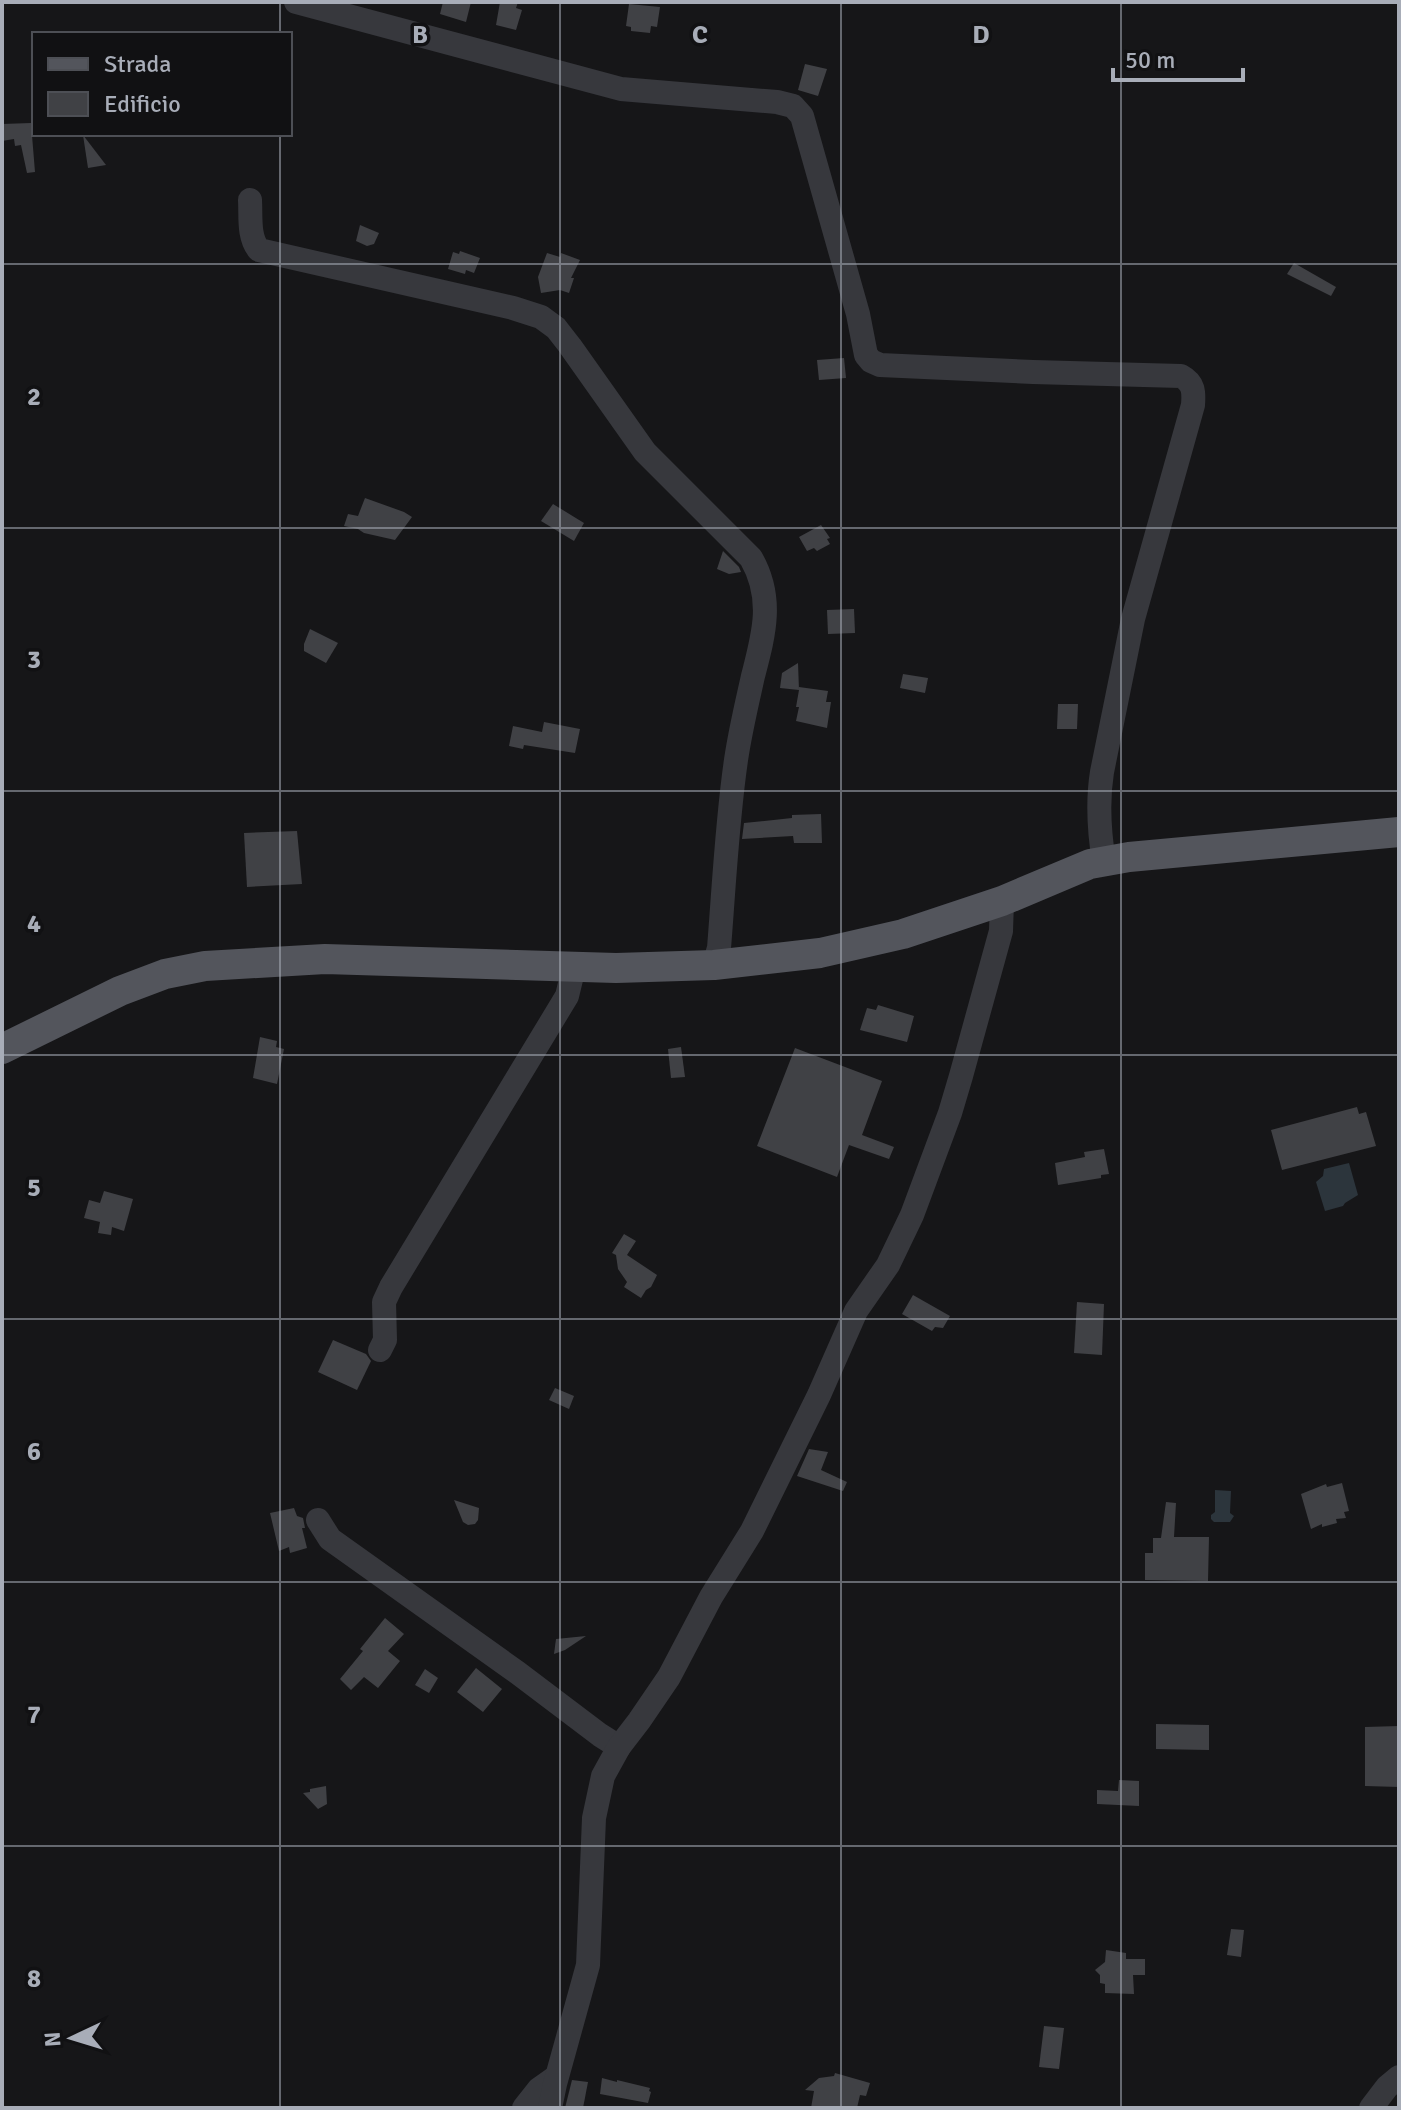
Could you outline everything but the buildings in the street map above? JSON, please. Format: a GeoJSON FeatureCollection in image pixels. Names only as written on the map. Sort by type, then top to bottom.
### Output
{"type":"FeatureCollection","features":[{"type":"Feature","properties":{"kind":"main road"},"geometry":{"type":"LineString","coordinates":[[2,1049],[120,991],[165,974],[205,966],[325,959],[574,967],[714,965],[820,953],[903,934],[1002,901],[1090,864],[1129,857],[1399,832]]}},
{"type":"Feature","properties":{"kind":"street"},"geometry":{"type":"LineString","coordinates":[[296,2],[621,89],[777,102],[793,106],[802,116],[858,314],[866,355],[880,365],[1181,376],[1188,380],[1194,390],[1193,405],[1133,619],[1102,772],[1099,827],[1104,862]]}},
{"type":"Feature","properties":{"kind":"street"},"geometry":{"type":"LineString","coordinates":[[250,200],[252,237],[259,250],[541,317],[556,328],[570,346],[645,452],[751,558],[763,586],[765,617],[762,644],[736,758],[719,948],[714,965]]}},
{"type":"Feature","properties":{"kind":"street"},"geometry":{"type":"LineString","coordinates":[[550,2108],[588,1965],[594,1818],[603,1776],[619,1747],[669,1677],[711,1597],[752,1531],[819,1395],[856,1311],[888,1265],[912,1215],[961,1076],[1001,931],[1002,901]]}},
{"type":"Feature","properties":{"kind":"street"},"geometry":{"type":"LineString","coordinates":[[380,1350],[385,1340],[384,1302],[391,1287],[567,996],[574,967]]}},
{"type":"Feature","properties":{"kind":"street"},"geometry":{"type":"LineString","coordinates":[[318,1520],[330,1539],[619,1747]]}},
{"type":"Feature","properties":{"kind":"street"},"geometry":{"type":"LineString","coordinates":[[524,2108],[539,2089],[556,2077]]}},
{"type":"Feature","properties":{"kind":"street"},"geometry":{"type":"LineString","coordinates":[[1371,2108],[1399,2077]]}},
{"type":"Feature","properties":{"kind":"shaded area"},"geometry":{"type":"Polygon","coordinates":[[[1349,1163],[1358,1195],[1343,1206],[1325,1211],[1316,1182],[1323,1176],[1324,1169],[1349,1163]]]}},
{"type":"Feature","properties":{"kind":"shaded area"},"geometry":{"type":"Polygon","coordinates":[[[1215,1490],[1231,1491],[1230,1513],[1234,1516],[1230,1522],[1214,1522],[1211,1519],[1215,1512],[1215,1490]]]}}]}
